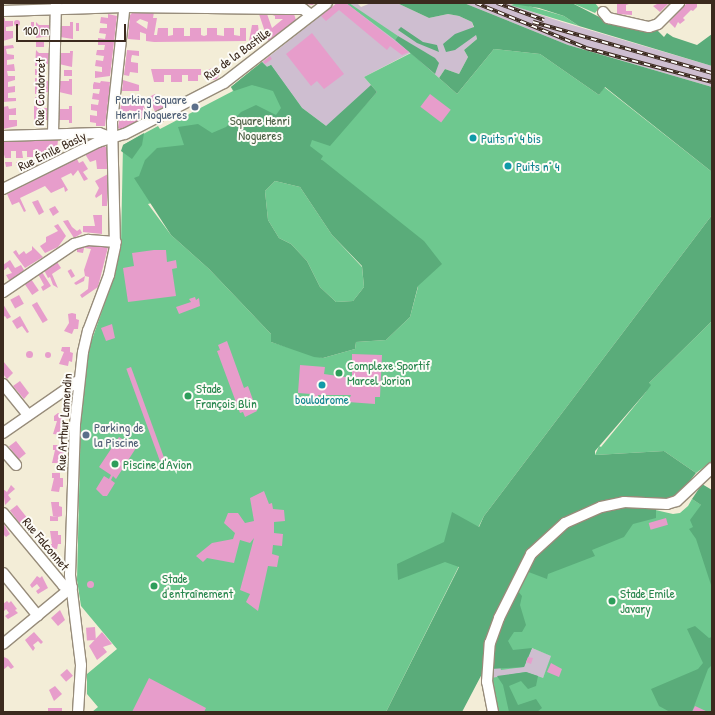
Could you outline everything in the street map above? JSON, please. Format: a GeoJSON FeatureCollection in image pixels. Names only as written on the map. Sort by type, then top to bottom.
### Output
{"type":"FeatureCollection","features":[{"type":"Feature","properties":{"kind":"street","name":"Rue de la Bastille"},"geometry":{"type":"LineString","coordinates":[[113,138],[125,134],[224,83],[327,3]]}},
{"type":"Feature","properties":{"kind":"street"},"geometry":{"type":"LineString","coordinates":[[604,12],[608,18],[649,27],[658,24],[679,3]]}},
{"type":"Feature","properties":{"kind":"street","name":"Rue Arthur Lamendin"},"geometry":{"type":"LineString","coordinates":[[78,712],[81,664],[70,575],[72,495],[78,380],[88,331],[109,275],[116,242],[112,122],[125,5]]}},
{"type":"Feature","properties":{"kind":"street"},"geometry":{"type":"LineString","coordinates":[[3,11],[56,6],[258,6],[303,9],[312,15]]}},
{"type":"Feature","properties":{"kind":"street","name":"Rue Condorcet"},"geometry":{"type":"LineString","coordinates":[[52,134],[56,6]]}},
{"type":"Feature","properties":{"kind":"street"},"geometry":{"type":"LineString","coordinates":[[3,136],[99,133],[113,138]]}},
{"type":"Feature","properties":{"kind":"street","name":"Rue Émile Basly"},"geometry":{"type":"LineString","coordinates":[[3,189],[98,142],[113,138]]}},
{"type":"Feature","properties":{"kind":"street"},"geometry":{"type":"LineString","coordinates":[[3,292],[78,243],[88,240],[116,242]]}},
{"type":"Feature","properties":{"kind":"street"},"geometry":{"type":"LineString","coordinates":[[3,433],[78,380]]}},
{"type":"Feature","properties":{"kind":"street"},"geometry":{"type":"LineString","coordinates":[[3,384],[28,415]]}},
{"type":"Feature","properties":{"kind":"street"},"geometry":{"type":"LineString","coordinates":[[3,450],[16,465]]}},
{"type":"Feature","properties":{"kind":"street"},"geometry":{"type":"LineString","coordinates":[[493,712],[487,682],[490,643],[499,618],[531,554],[565,523],[601,507],[624,502],[667,504],[677,501],[712,468]]}},
{"type":"Feature","properties":{"kind":"street","name":"Rue Falconnet"},"geometry":{"type":"LineString","coordinates":[[3,513],[63,585],[72,587]]}},
{"type":"Feature","properties":{"kind":"street"},"geometry":{"type":"LineString","coordinates":[[3,573],[38,616]]}},
{"type":"Feature","properties":{"kind":"street"},"geometry":{"type":"LineString","coordinates":[[5,639],[38,616],[72,587]]}},
{"type":"Feature","properties":{"kind":"shaded area"},"geometry":{"type":"Polygon","coordinates":[[[337,3],[357,3],[361,7],[371,3],[397,3],[429,18],[448,14],[459,16],[472,22],[477,39],[464,50],[468,57],[459,74],[445,69],[439,78],[410,53],[364,77],[377,92],[338,135],[302,108],[270,65],[267,68],[262,62],[337,3]]]}},
{"type":"Feature","properties":{"kind":"shaded area"},"geometry":{"type":"Polygon","coordinates":[[[464,3],[506,3],[562,22],[712,66],[712,87],[568,45],[464,3]]]}},
{"type":"Feature","properties":{"kind":"shaded area"},"geometry":{"type":"Polygon","coordinates":[[[532,648],[552,656],[543,678],[491,678],[491,669],[532,648]]]}},
{"type":"Feature","properties":{"kind":"green space"},"geometry":{"type":"Polygon","coordinates":[[[346,3],[349,3],[398,36],[395,40],[346,3]]]}},
{"type":"Feature","properties":{"kind":"green space"},"geometry":{"type":"Polygon","coordinates":[[[397,3],[464,3],[568,45],[712,87],[712,172],[605,87],[599,95],[540,54],[494,49],[457,94],[439,78],[445,69],[459,74],[468,57],[464,50],[477,39],[476,35],[455,50],[446,52],[443,44],[455,34],[474,27],[472,22],[459,16],[448,14],[429,18],[397,3]]]}},
{"type":"Feature","properties":{"kind":"green space"},"geometry":{"type":"Polygon","coordinates":[[[506,3],[572,3],[609,22],[649,31],[657,30],[664,37],[667,33],[673,37],[697,45],[712,34],[712,66],[579,26],[564,16],[539,8],[506,3]]]}},
{"type":"Feature","properties":{"kind":"green space"},"geometry":{"type":"Polygon","coordinates":[[[518,3],[564,16],[579,26],[510,5],[518,3]]]}},
{"type":"Feature","properties":{"kind":"green space"},"geometry":{"type":"Polygon","coordinates":[[[572,3],[595,3],[599,8],[595,13],[572,3]]]}},
{"type":"Feature","properties":{"kind":"green space"},"geometry":{"type":"Polygon","coordinates":[[[401,27],[423,42],[437,45],[439,52],[417,43],[398,30],[401,27]]]}},
{"type":"Feature","properties":{"kind":"green space"},"geometry":{"type":"Polygon","coordinates":[[[398,36],[435,58],[439,63],[435,74],[395,40],[398,36]]]}},
{"type":"Feature","properties":{"kind":"green space","name":"Complexe Sportif Marcel Jorion"},"geometry":{"type":"Polygon","coordinates":[[[494,49],[540,54],[599,95],[604,87],[712,172],[712,215],[484,516],[386,712],[92,712],[98,707],[87,694],[87,674],[117,649],[81,606],[77,580],[81,414],[89,348],[114,277],[121,244],[123,145],[158,126],[160,129],[233,91],[231,87],[262,62],[267,67],[271,65],[302,108],[338,135],[377,92],[364,77],[411,53],[457,94],[494,49]],[[321,159],[148,204],[171,235],[209,269],[271,334],[271,342],[323,358],[355,349],[356,342],[386,340],[410,317],[418,287],[321,159]]]}},
{"type":"Feature","properties":{"kind":"green space","name":"Square Henri Nogueres"},"geometry":{"type":"Polygon","coordinates":[[[262,62],[267,67],[271,65],[302,108],[326,126],[371,85],[377,92],[330,146],[312,140],[310,146],[323,156],[321,159],[424,241],[442,264],[418,286],[410,317],[386,340],[356,342],[355,349],[323,358],[314,357],[271,342],[271,334],[209,269],[171,235],[134,178],[139,176],[145,160],[157,148],[184,145],[178,127],[198,124],[212,133],[226,127],[241,112],[256,105],[276,115],[281,108],[273,91],[252,85],[234,91],[231,87],[262,62]],[[275,181],[265,191],[268,220],[279,238],[291,244],[307,261],[320,287],[336,302],[353,301],[364,287],[362,266],[332,235],[300,187],[275,181]]]}},
{"type":"Feature","properties":{"kind":"green space"},"geometry":{"type":"Polygon","coordinates":[[[144,133],[142,145],[132,159],[121,151],[123,145],[144,133]]]}},
{"type":"Feature","properties":{"kind":"green space"},"geometry":{"type":"Polygon","coordinates":[[[275,181],[300,187],[332,235],[362,267],[364,287],[353,301],[336,302],[320,287],[307,261],[291,244],[279,238],[268,220],[265,191],[275,181]]]}},
{"type":"Feature","properties":{"kind":"green space"},"geometry":{"type":"Polygon","coordinates":[[[712,215],[712,321],[649,383],[651,385],[646,392],[595,451],[595,455],[664,451],[696,473],[678,496],[670,499],[626,498],[569,520],[526,558],[483,672],[462,712],[386,712],[459,567],[445,562],[398,580],[397,564],[444,542],[452,512],[479,527],[484,516],[712,215]]]}},
{"type":"Feature","properties":{"kind":"green space"},"geometry":{"type":"Polygon","coordinates":[[[712,321],[712,461],[696,473],[664,451],[595,455],[599,446],[601,447],[646,392],[649,383],[712,321]]]}},
{"type":"Feature","properties":{"kind":"green space"},"geometry":{"type":"Polygon","coordinates":[[[702,484],[712,490],[712,588],[696,539],[689,529],[693,527],[690,520],[701,505],[692,499],[702,484]]]}},
{"type":"Feature","properties":{"kind":"green space","name":"Stade Emile Javary"},"geometry":{"type":"Polygon","coordinates":[[[692,499],[712,512],[712,712],[498,712],[491,678],[526,672],[543,678],[551,656],[532,648],[524,667],[501,670],[494,644],[534,555],[629,504],[673,514],[680,513],[688,506],[692,499]]]}},
{"type":"Feature","properties":{"kind":"green space"},"geometry":{"type":"Polygon","coordinates":[[[629,504],[656,509],[656,518],[633,524],[624,537],[592,550],[595,556],[548,574],[547,579],[526,571],[542,546],[570,525],[592,515],[629,504]]]}},
{"type":"Feature","properties":{"kind":"green space"},"geometry":{"type":"Polygon","coordinates":[[[517,590],[522,596],[520,605],[526,625],[522,632],[514,632],[508,641],[513,650],[532,648],[524,667],[491,669],[494,644],[517,590]]]}},
{"type":"Feature","properties":{"kind":"green space"},"geometry":{"type":"Polygon","coordinates":[[[695,626],[709,638],[712,637],[712,665],[708,669],[692,712],[670,712],[659,706],[651,689],[698,669],[703,663],[687,629],[695,626]]]}},
{"type":"Feature","properties":{"kind":"green space"},"geometry":{"type":"Polygon","coordinates":[[[526,672],[538,676],[536,686],[528,689],[521,681],[509,686],[518,705],[536,699],[542,708],[537,712],[509,712],[503,685],[497,676],[526,672]]]}},
{"type":"Feature","properties":{"kind":"building"},"geometry":{"type":"Polygon","coordinates":[[[300,3],[317,3],[312,5],[300,3]]]}},
{"type":"Feature","properties":{"kind":"building"},"geometry":{"type":"Polygon","coordinates":[[[337,3],[346,3],[409,52],[402,55],[390,46],[387,50],[339,10],[326,21],[321,16],[337,3]]]}},
{"type":"Feature","properties":{"kind":"building"},"geometry":{"type":"Polygon","coordinates":[[[617,3],[632,3],[626,5],[626,11],[632,11],[632,15],[617,14],[617,3]]]}},
{"type":"Feature","properties":{"kind":"building"},"geometry":{"type":"Polygon","coordinates":[[[659,3],[669,3],[660,12],[653,6],[659,3]]]}},
{"type":"Feature","properties":{"kind":"building"},"geometry":{"type":"Polygon","coordinates":[[[687,3],[697,3],[697,7],[693,11],[691,10],[683,18],[685,20],[680,24],[678,22],[675,28],[669,22],[687,3]]]}},
{"type":"Feature","properties":{"kind":"building"},"geometry":{"type":"Polygon","coordinates":[[[133,12],[154,12],[153,18],[157,18],[154,35],[157,35],[158,28],[168,28],[168,36],[173,35],[173,28],[184,28],[184,36],[190,36],[190,28],[201,28],[201,35],[204,36],[207,35],[207,28],[217,28],[217,35],[224,36],[224,28],[234,28],[234,35],[240,36],[240,28],[246,28],[246,41],[154,42],[146,41],[146,34],[140,32],[140,40],[128,39],[130,15],[133,12]],[[140,19],[136,22],[147,29],[148,22],[140,19]]]}},
{"type":"Feature","properties":{"kind":"building"},"geometry":{"type":"Polygon","coordinates":[[[108,14],[117,16],[110,76],[95,78],[95,71],[102,72],[102,67],[95,66],[96,60],[103,61],[104,56],[96,55],[97,50],[104,50],[105,45],[98,45],[98,38],[105,39],[106,34],[99,33],[100,28],[107,28],[107,24],[100,23],[101,17],[108,18],[108,14]]]}},
{"type":"Feature","properties":{"kind":"building"},"geometry":{"type":"Polygon","coordinates":[[[259,14],[267,14],[272,28],[283,19],[275,19],[275,16],[270,14],[294,14],[296,20],[268,41],[259,14]]]}},
{"type":"Feature","properties":{"kind":"building"},"geometry":{"type":"Polygon","coordinates":[[[5,18],[5,21],[13,21],[13,26],[6,27],[6,31],[13,31],[13,38],[3,41],[3,19],[5,18]]]}},
{"type":"Feature","properties":{"kind":"building"},"geometry":{"type":"Polygon","coordinates":[[[17,20],[20,23],[17,26],[14,23],[17,20]]]}},
{"type":"Feature","properties":{"kind":"building"},"geometry":{"type":"Polygon","coordinates":[[[31,22],[34,22],[34,30],[31,30],[31,22]]]}},
{"type":"Feature","properties":{"kind":"building"},"geometry":{"type":"Polygon","coordinates":[[[36,22],[39,25],[49,25],[49,36],[36,38],[36,22]]]}},
{"type":"Feature","properties":{"kind":"building"},"geometry":{"type":"Polygon","coordinates":[[[70,22],[73,22],[73,39],[60,37],[60,26],[70,26],[70,22]]]}},
{"type":"Feature","properties":{"kind":"building"},"geometry":{"type":"Polygon","coordinates":[[[76,23],[79,23],[79,31],[76,31],[76,23]]]}},
{"type":"Feature","properties":{"kind":"building"},"geometry":{"type":"Polygon","coordinates":[[[252,25],[258,25],[260,41],[249,41],[252,25]]]}},
{"type":"Feature","properties":{"kind":"building"},"geometry":{"type":"Polygon","coordinates":[[[312,33],[344,74],[324,89],[317,81],[311,86],[286,54],[312,33]]]}},
{"type":"Feature","properties":{"kind":"building"},"geometry":{"type":"Polygon","coordinates":[[[36,41],[44,41],[44,47],[36,47],[36,41]]]}},
{"type":"Feature","properties":{"kind":"building"},"geometry":{"type":"Polygon","coordinates":[[[13,45],[14,48],[6,49],[7,54],[14,55],[14,59],[7,60],[7,65],[14,64],[15,71],[7,71],[8,76],[15,76],[15,80],[8,82],[8,87],[15,86],[15,92],[8,93],[8,98],[16,98],[16,101],[3,102],[3,46],[13,45]]]}},
{"type":"Feature","properties":{"kind":"building"},"geometry":{"type":"Polygon","coordinates":[[[36,50],[39,53],[49,53],[48,64],[35,66],[36,50]]]}},
{"type":"Feature","properties":{"kind":"building"},"geometry":{"type":"Polygon","coordinates":[[[127,50],[139,51],[139,56],[132,55],[131,59],[131,62],[138,63],[138,73],[130,72],[129,76],[124,75],[127,50]]]}},
{"type":"Feature","properties":{"kind":"building"},"geometry":{"type":"Polygon","coordinates":[[[70,51],[73,51],[72,67],[59,64],[60,53],[70,53],[70,51]]]}},
{"type":"Feature","properties":{"kind":"building"},"geometry":{"type":"Polygon","coordinates":[[[270,56],[272,59],[265,64],[263,62],[270,56]]]}},
{"type":"Feature","properties":{"kind":"building"},"geometry":{"type":"Polygon","coordinates":[[[211,68],[215,68],[219,74],[215,80],[211,80],[207,76],[207,72],[211,68]]]}},
{"type":"Feature","properties":{"kind":"building"},"geometry":{"type":"Polygon","coordinates":[[[35,69],[43,70],[43,75],[35,75],[35,69]]]}},
{"type":"Feature","properties":{"kind":"building"},"geometry":{"type":"Polygon","coordinates":[[[151,69],[201,69],[201,75],[198,75],[198,81],[188,81],[188,75],[182,75],[182,82],[171,82],[171,75],[164,75],[164,82],[154,82],[151,69]]]}},
{"type":"Feature","properties":{"kind":"building"},"geometry":{"type":"Polygon","coordinates":[[[64,70],[72,70],[72,76],[64,76],[64,70]]]}},
{"type":"Feature","properties":{"kind":"building"},"geometry":{"type":"Polygon","coordinates":[[[35,78],[48,81],[48,92],[35,94],[35,78]]]}},
{"type":"Feature","properties":{"kind":"building"},"geometry":{"type":"Polygon","coordinates":[[[69,79],[72,79],[72,95],[59,92],[59,81],[69,81],[69,79]]]}},
{"type":"Feature","properties":{"kind":"building"},"geometry":{"type":"Polygon","coordinates":[[[123,80],[139,85],[139,91],[122,91],[123,80]]]}},
{"type":"Feature","properties":{"kind":"building"},"geometry":{"type":"Polygon","coordinates":[[[101,81],[110,82],[109,93],[105,126],[96,126],[96,123],[90,122],[90,115],[97,116],[97,111],[91,110],[91,104],[98,105],[99,100],[92,99],[93,93],[99,94],[100,89],[93,89],[93,85],[94,82],[100,83],[101,81]]]}},
{"type":"Feature","properties":{"kind":"building"},"geometry":{"type":"Polygon","coordinates":[[[155,94],[164,107],[155,112],[149,97],[155,94]]]}},
{"type":"Feature","properties":{"kind":"building"},"geometry":{"type":"Polygon","coordinates":[[[430,94],[451,110],[441,122],[420,107],[430,94]]]}},
{"type":"Feature","properties":{"kind":"building"},"geometry":{"type":"Polygon","coordinates":[[[122,96],[140,96],[148,116],[122,130],[118,128],[121,104],[136,104],[134,101],[121,99],[122,96]],[[129,110],[129,120],[126,121],[130,121],[130,118],[135,116],[134,111],[129,110]]]}},
{"type":"Feature","properties":{"kind":"building"},"geometry":{"type":"Polygon","coordinates":[[[35,97],[43,97],[43,103],[37,103],[35,97]]]}},
{"type":"Feature","properties":{"kind":"building"},"geometry":{"type":"Polygon","coordinates":[[[8,106],[9,109],[16,108],[16,115],[9,115],[9,120],[17,120],[17,126],[3,129],[3,107],[8,106]]]}},
{"type":"Feature","properties":{"kind":"building"},"geometry":{"type":"Polygon","coordinates":[[[34,106],[37,106],[37,108],[48,108],[47,120],[34,122],[34,106]]]}},
{"type":"Feature","properties":{"kind":"building"},"geometry":{"type":"Polygon","coordinates":[[[69,106],[72,106],[72,123],[69,123],[69,120],[58,120],[58,109],[69,109],[69,106]]]}},
{"type":"Feature","properties":{"kind":"building"},"geometry":{"type":"Polygon","coordinates":[[[58,140],[56,158],[50,159],[49,150],[44,150],[45,160],[38,160],[36,150],[33,150],[33,157],[27,157],[27,151],[22,151],[23,158],[16,158],[16,151],[11,151],[11,158],[5,158],[3,151],[3,142],[58,140]]]}},
{"type":"Feature","properties":{"kind":"building"},"geometry":{"type":"Polygon","coordinates":[[[103,145],[107,148],[108,169],[97,169],[96,160],[90,162],[85,154],[103,145]]]}},
{"type":"Feature","properties":{"kind":"building"},"geometry":{"type":"Polygon","coordinates":[[[77,159],[79,163],[83,161],[88,169],[83,172],[88,179],[84,181],[78,170],[73,176],[71,173],[61,178],[68,190],[65,192],[64,187],[51,193],[45,186],[20,198],[26,211],[24,212],[19,202],[12,205],[7,194],[77,159]]]}},
{"type":"Feature","properties":{"kind":"building"},"geometry":{"type":"Polygon","coordinates":[[[23,161],[23,166],[16,166],[16,162],[23,161]]]}},
{"type":"Feature","properties":{"kind":"building"},"geometry":{"type":"Polygon","coordinates":[[[27,161],[33,161],[34,166],[28,166],[27,161]]]}},
{"type":"Feature","properties":{"kind":"building"},"geometry":{"type":"Polygon","coordinates":[[[5,162],[12,162],[12,166],[6,167],[5,162]]]}},
{"type":"Feature","properties":{"kind":"building"},"geometry":{"type":"Polygon","coordinates":[[[108,174],[107,206],[102,206],[102,194],[96,198],[95,196],[99,188],[95,181],[108,174]]]}},
{"type":"Feature","properties":{"kind":"building"},"geometry":{"type":"Polygon","coordinates":[[[38,200],[44,212],[39,215],[32,202],[38,200]]]}},
{"type":"Feature","properties":{"kind":"building"},"geometry":{"type":"Polygon","coordinates":[[[55,206],[59,212],[53,216],[49,209],[55,206]]]}},
{"type":"Feature","properties":{"kind":"building"},"geometry":{"type":"Polygon","coordinates":[[[93,215],[102,215],[102,234],[83,232],[83,226],[95,226],[93,215]]]}},
{"type":"Feature","properties":{"kind":"building"},"geometry":{"type":"Polygon","coordinates":[[[68,220],[72,227],[77,231],[80,229],[82,233],[74,238],[63,221],[68,220]]]}},
{"type":"Feature","properties":{"kind":"building"},"geometry":{"type":"Polygon","coordinates":[[[58,224],[66,236],[58,247],[45,253],[40,246],[46,242],[46,237],[58,231],[54,226],[58,224]]]}},
{"type":"Feature","properties":{"kind":"building"},"geometry":{"type":"Polygon","coordinates":[[[85,245],[108,247],[98,287],[82,298],[80,295],[88,289],[89,277],[85,276],[84,270],[91,249],[85,248],[85,245]]]}},
{"type":"Feature","properties":{"kind":"building"},"geometry":{"type":"Polygon","coordinates":[[[32,246],[43,257],[25,268],[13,252],[16,250],[19,255],[24,251],[26,254],[32,250],[32,246]]]}},
{"type":"Feature","properties":{"kind":"building"},"geometry":{"type":"Polygon","coordinates":[[[77,247],[84,248],[83,253],[77,252],[77,247]]]}},
{"type":"Feature","properties":{"kind":"building"},"geometry":{"type":"Polygon","coordinates":[[[166,250],[167,262],[176,260],[177,268],[172,269],[176,296],[128,302],[123,268],[134,266],[132,253],[166,250]]]}},
{"type":"Feature","properties":{"kind":"building"},"geometry":{"type":"Polygon","coordinates":[[[10,260],[15,268],[21,265],[24,270],[10,282],[6,275],[12,273],[8,267],[3,271],[3,265],[10,260]]]}},
{"type":"Feature","properties":{"kind":"building"},"geometry":{"type":"Polygon","coordinates":[[[57,262],[61,268],[52,274],[58,288],[53,285],[50,277],[48,278],[44,270],[57,262]]]}},
{"type":"Feature","properties":{"kind":"building"},"geometry":{"type":"Polygon","coordinates":[[[71,269],[75,276],[72,278],[68,271],[71,269]]]}},
{"type":"Feature","properties":{"kind":"building"},"geometry":{"type":"Polygon","coordinates":[[[42,272],[51,286],[43,291],[41,287],[44,285],[38,274],[42,272]]]}},
{"type":"Feature","properties":{"kind":"building"},"geometry":{"type":"Polygon","coordinates":[[[85,276],[84,281],[76,285],[74,283],[85,276]]]}},
{"type":"Feature","properties":{"kind":"building"},"geometry":{"type":"Polygon","coordinates":[[[31,279],[39,291],[32,295],[24,283],[31,279]]]}},
{"type":"Feature","properties":{"kind":"building"},"geometry":{"type":"Polygon","coordinates":[[[19,295],[24,304],[15,309],[10,300],[19,295]]]}},
{"type":"Feature","properties":{"kind":"building"},"geometry":{"type":"Polygon","coordinates":[[[195,297],[196,300],[199,298],[200,306],[179,314],[176,307],[191,302],[189,299],[195,297]]]}},
{"type":"Feature","properties":{"kind":"building"},"geometry":{"type":"Polygon","coordinates":[[[37,302],[48,320],[43,323],[32,305],[37,302]]]}},
{"type":"Feature","properties":{"kind":"building"},"geometry":{"type":"Polygon","coordinates":[[[3,304],[11,317],[7,319],[5,316],[3,317],[3,304]]]}},
{"type":"Feature","properties":{"kind":"building"},"geometry":{"type":"Polygon","coordinates":[[[68,314],[76,314],[76,319],[79,320],[78,329],[74,329],[72,334],[64,331],[69,323],[68,314]]]}},
{"type":"Feature","properties":{"kind":"building"},"geometry":{"type":"Polygon","coordinates":[[[20,316],[29,332],[27,333],[22,326],[17,329],[12,321],[20,316]]]}},
{"type":"Feature","properties":{"kind":"building"},"geometry":{"type":"Polygon","coordinates":[[[112,324],[115,338],[106,341],[101,328],[112,324]]]}},
{"type":"Feature","properties":{"kind":"building"},"geometry":{"type":"Polygon","coordinates":[[[227,341],[244,388],[248,386],[257,411],[245,417],[243,412],[240,413],[217,351],[220,350],[218,345],[227,341]]]}},
{"type":"Feature","properties":{"kind":"building"},"geometry":{"type":"Polygon","coordinates":[[[62,347],[70,347],[70,352],[73,353],[72,362],[69,361],[68,366],[59,364],[64,352],[61,351],[62,347]]]}},
{"type":"Feature","properties":{"kind":"building"},"geometry":{"type":"Polygon","coordinates":[[[29,350],[33,354],[29,358],[25,354],[29,350]]]}},
{"type":"Feature","properties":{"kind":"building"},"geometry":{"type":"Polygon","coordinates":[[[48,352],[51,355],[48,358],[45,355],[48,352]]]}},
{"type":"Feature","properties":{"kind":"building"},"geometry":{"type":"Polygon","coordinates":[[[352,354],[382,355],[380,397],[375,397],[375,404],[348,402],[351,395],[318,395],[318,399],[311,398],[311,394],[298,393],[300,365],[325,367],[324,374],[352,378],[352,354]]]}},
{"type":"Feature","properties":{"kind":"building"},"geometry":{"type":"Polygon","coordinates":[[[3,361],[13,373],[7,379],[3,374],[3,361]]]}},
{"type":"Feature","properties":{"kind":"building"},"geometry":{"type":"Polygon","coordinates":[[[131,367],[165,459],[160,461],[126,369],[131,367]]]}},
{"type":"Feature","properties":{"kind":"building"},"geometry":{"type":"Polygon","coordinates":[[[20,381],[29,393],[24,399],[13,386],[20,381]]]}},
{"type":"Feature","properties":{"kind":"building"},"geometry":{"type":"Polygon","coordinates":[[[58,413],[63,415],[62,421],[65,421],[65,430],[62,430],[61,435],[53,434],[57,421],[54,421],[54,416],[58,413]]]}},
{"type":"Feature","properties":{"kind":"building"},"geometry":{"type":"Polygon","coordinates":[[[119,437],[136,448],[116,479],[113,476],[111,480],[115,483],[107,496],[103,496],[96,489],[104,476],[109,479],[111,475],[99,467],[119,437]]]}},
{"type":"Feature","properties":{"kind":"building"},"geometry":{"type":"Polygon","coordinates":[[[16,441],[26,454],[19,459],[9,447],[16,441]]]}},
{"type":"Feature","properties":{"kind":"building"},"geometry":{"type":"Polygon","coordinates":[[[53,445],[61,445],[61,449],[64,449],[64,459],[61,459],[60,463],[52,463],[55,450],[53,450],[53,445]]]}},
{"type":"Feature","properties":{"kind":"building"},"geometry":{"type":"Polygon","coordinates":[[[52,473],[60,473],[60,478],[63,478],[63,487],[60,487],[59,492],[51,491],[54,478],[52,478],[52,473]]]}},
{"type":"Feature","properties":{"kind":"building"},"geometry":{"type":"Polygon","coordinates":[[[11,485],[15,489],[8,495],[11,499],[5,505],[3,489],[7,492],[11,485]]]}},
{"type":"Feature","properties":{"kind":"building"},"geometry":{"type":"Polygon","coordinates":[[[264,491],[269,504],[272,503],[273,509],[284,510],[285,521],[274,522],[274,533],[283,534],[282,546],[273,545],[272,554],[279,556],[277,567],[268,566],[258,611],[246,602],[250,594],[240,590],[254,538],[250,543],[240,540],[234,563],[207,558],[203,562],[196,556],[212,543],[233,539],[235,533],[224,523],[228,513],[238,513],[245,523],[254,521],[250,498],[264,491]]]}},
{"type":"Feature","properties":{"kind":"building"},"geometry":{"type":"Polygon","coordinates":[[[51,502],[59,502],[59,506],[62,507],[62,516],[53,516],[51,502]]]}},
{"type":"Feature","properties":{"kind":"building"},"geometry":{"type":"Polygon","coordinates":[[[17,505],[27,518],[20,523],[10,511],[17,505]]]}},
{"type":"Feature","properties":{"kind":"building"},"geometry":{"type":"Polygon","coordinates":[[[50,516],[58,517],[58,521],[50,521],[50,516]]]}},
{"type":"Feature","properties":{"kind":"building"},"geometry":{"type":"Polygon","coordinates":[[[666,518],[668,525],[651,530],[649,523],[666,518]]]}},
{"type":"Feature","properties":{"kind":"building"},"geometry":{"type":"Polygon","coordinates":[[[3,523],[10,534],[6,537],[3,534],[3,523]]]}},
{"type":"Feature","properties":{"kind":"building"},"geometry":{"type":"Polygon","coordinates":[[[50,531],[58,531],[58,535],[61,535],[61,544],[58,544],[57,549],[49,548],[49,544],[52,544],[50,531]]]}},
{"type":"Feature","properties":{"kind":"building"},"geometry":{"type":"Polygon","coordinates":[[[37,576],[40,578],[42,576],[48,588],[38,594],[36,591],[40,588],[37,584],[32,588],[30,585],[37,576]]]}},
{"type":"Feature","properties":{"kind":"building"},"geometry":{"type":"Polygon","coordinates":[[[90,581],[93,584],[90,587],[87,584],[90,581]]]}},
{"type":"Feature","properties":{"kind":"building"},"geometry":{"type":"Polygon","coordinates":[[[7,601],[9,603],[11,601],[18,613],[8,619],[5,616],[9,613],[6,609],[3,612],[3,604],[7,601]]]}},
{"type":"Feature","properties":{"kind":"building"},"geometry":{"type":"Polygon","coordinates":[[[60,610],[65,620],[58,626],[51,618],[60,610]]]}},
{"type":"Feature","properties":{"kind":"building"},"geometry":{"type":"Polygon","coordinates":[[[95,627],[96,640],[87,641],[86,628],[95,627]]]}},
{"type":"Feature","properties":{"kind":"building"},"geometry":{"type":"Polygon","coordinates":[[[34,632],[43,642],[41,644],[38,641],[33,645],[35,648],[33,651],[25,640],[34,632]]]}},
{"type":"Feature","properties":{"kind":"building"},"geometry":{"type":"Polygon","coordinates":[[[102,632],[112,644],[103,647],[107,652],[97,660],[89,646],[102,632]]]}},
{"type":"Feature","properties":{"kind":"building"},"geometry":{"type":"Polygon","coordinates":[[[4,657],[8,659],[14,667],[11,669],[8,666],[3,670],[4,657]]]}},
{"type":"Feature","properties":{"kind":"building"},"geometry":{"type":"Polygon","coordinates":[[[528,657],[533,658],[531,664],[526,662],[528,657]]]}},
{"type":"Feature","properties":{"kind":"building"},"geometry":{"type":"Polygon","coordinates":[[[551,663],[562,669],[559,677],[547,672],[551,663]]]}},
{"type":"Feature","properties":{"kind":"building"},"geometry":{"type":"Polygon","coordinates":[[[67,669],[73,676],[66,682],[60,675],[67,669]]]}},
{"type":"Feature","properties":{"kind":"building"},"geometry":{"type":"Polygon","coordinates":[[[149,678],[206,708],[204,712],[132,712],[149,678]]]}},
{"type":"Feature","properties":{"kind":"building"},"geometry":{"type":"Polygon","coordinates":[[[55,686],[62,694],[54,701],[49,690],[55,686]]]}},
{"type":"Feature","properties":{"kind":"building"},"geometry":{"type":"Polygon","coordinates":[[[695,706],[708,712],[692,712],[695,706]]]}},
{"type":"Feature","properties":{"kind":"building"},"geometry":{"type":"Polygon","coordinates":[[[48,708],[62,708],[62,712],[48,712],[48,708]]]}},
{"type":"Feature","properties":{"kind":"railway"},"geometry":{"type":"LineString","coordinates":[[476,3],[586,48],[712,82]]}},
{"type":"Feature","properties":{"kind":"railway"},"geometry":{"type":"LineString","coordinates":[[497,3],[544,20]]}},
{"type":"Feature","properties":{"kind":"railway"},"geometry":{"type":"LineString","coordinates":[[533,22],[712,73]]}},
{"type":"Feature","properties":{"kind":"place","name":"Parking Square Henri Nogueres"},"geometry":{"type":"Point","coordinates":[195,107]}},
{"type":"Feature","properties":{"kind":"place","name":"Puits n° 4 bis"},"geometry":{"type":"Point","coordinates":[473,138]}},
{"type":"Feature","properties":{"kind":"place","name":"Puits n° 4"},"geometry":{"type":"Point","coordinates":[508,166]}},
{"type":"Feature","properties":{"kind":"place","name":"Complexe Sportif Marcel Jorion"},"geometry":{"type":"Point","coordinates":[339,373]}},
{"type":"Feature","properties":{"kind":"place","name":"boulodrome"},"geometry":{"type":"Point","coordinates":[322,385]}},
{"type":"Feature","properties":{"kind":"place","name":"Stade François Blin"},"geometry":{"type":"Point","coordinates":[188,396]}},
{"type":"Feature","properties":{"kind":"place","name":"Parking de la Piscine"},"geometry":{"type":"Point","coordinates":[86,435]}},
{"type":"Feature","properties":{"kind":"place","name":"Piscine d'Avion"},"geometry":{"type":"Point","coordinates":[115,464]}},
{"type":"Feature","properties":{"kind":"place","name":"Stade d'entraînement"},"geometry":{"type":"Point","coordinates":[154,586]}},
{"type":"Feature","properties":{"kind":"place","name":"Stade Emile Javary"},"geometry":{"type":"Point","coordinates":[612,601]}}]}
